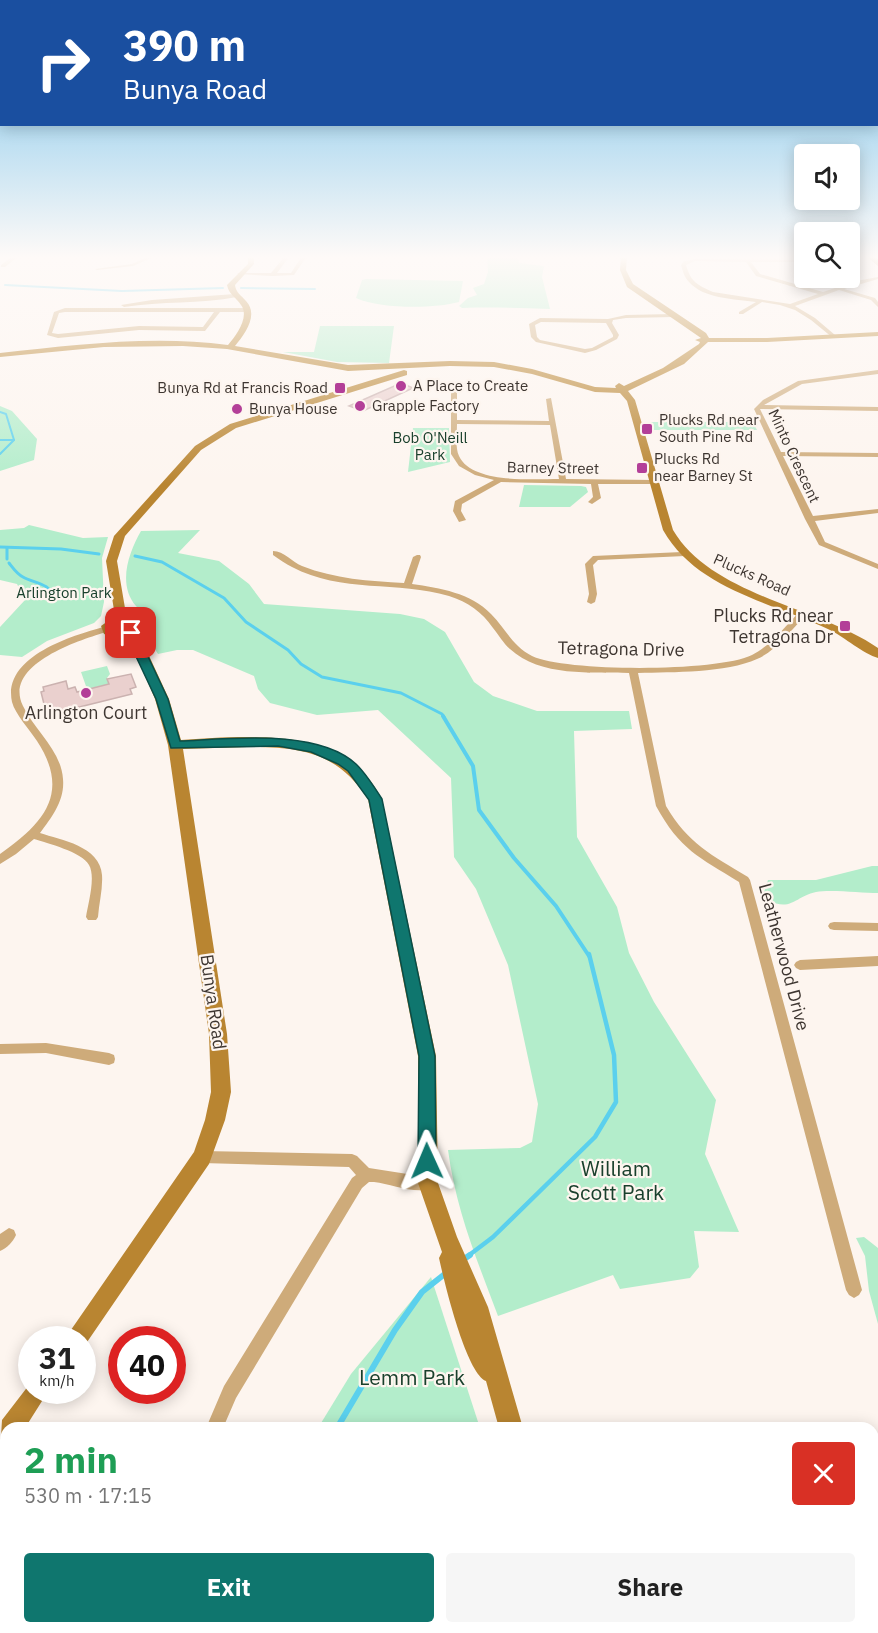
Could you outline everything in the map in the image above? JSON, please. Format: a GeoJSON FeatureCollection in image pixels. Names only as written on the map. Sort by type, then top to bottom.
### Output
{"type":"FeatureCollection","features":[{"type":"Feature","properties":{"kind":"street"},"geometry":{"type":"LineString","coordinates":[[50,332],[49,334],[58,336],[99,332]]}},
{"type":"Feature","properties":{"kind":"street"},"geometry":{"type":"LineString","coordinates":[[230,347],[240,332]]}},
{"type":"Feature","properties":{"kind":"street"},"geometry":{"type":"LineString","coordinates":[[533,332],[538,340],[587,351],[615,338],[613,332]]}},
{"type":"Feature","properties":{"kind":"street"},"geometry":{"type":"LineString","coordinates":[[693,332],[703,340],[771,340],[878,334]]}},
{"type":"Feature","properties":{"kind":"street"},"geometry":{"type":"LineString","coordinates":[[828,332],[833,336]]}},
{"type":"Feature","properties":{"kind":"street"},"geometry":{"type":"LineString","coordinates":[[0,355],[146,343],[230,347],[329,366],[381,369],[426,365],[496,365],[597,390],[621,388],[643,378],[688,352],[703,340]]}},
{"type":"Feature","properties":{"kind":"street"},"geometry":{"type":"LineString","coordinates":[[107,629],[109,623],[121,617],[115,580],[124,542],[162,490],[197,449],[223,430],[426,365]]}},
{"type":"Feature","properties":{"kind":"street"},"geometry":{"type":"LineString","coordinates":[[374,381],[380,377],[381,369]]}},
{"type":"Feature","properties":{"kind":"street","name":"Minto Crescent"},"geometry":{"type":"LineString","coordinates":[[878,372],[800,382],[765,400],[758,407],[759,414],[809,519],[824,545],[878,567]]}},
{"type":"Feature","properties":{"kind":"street","name":"Plucks Road"},"geometry":{"type":"LineString","coordinates":[[621,388],[631,400],[671,539],[682,554],[714,576],[840,630],[878,654]]}},
{"type":"Feature","properties":{"kind":"street","name":"Barney Street"},"geometry":{"type":"LineString","coordinates":[[454,389],[454,454],[457,460],[477,474],[498,480],[655,482]]}},
{"type":"Feature","properties":{"kind":"street"},"geometry":{"type":"LineString","coordinates":[[549,399],[563,482]]}},
{"type":"Feature","properties":{"kind":"street"},"geometry":{"type":"LineString","coordinates":[[758,407],[878,409]]}},
{"type":"Feature","properties":{"kind":"street"},"geometry":{"type":"LineString","coordinates":[[454,422],[553,423]]}},
{"type":"Feature","properties":{"kind":"street"},"geometry":{"type":"LineString","coordinates":[[778,454],[878,455]]}},
{"type":"Feature","properties":{"kind":"street"},"geometry":{"type":"LineString","coordinates":[[462,520],[457,511],[458,503],[498,480]]}},
{"type":"Feature","properties":{"kind":"street"},"geometry":{"type":"LineString","coordinates":[[592,502],[597,498],[594,482]]}},
{"type":"Feature","properties":{"kind":"street"},"geometry":{"type":"LineString","coordinates":[[809,519],[878,511]]}},
{"type":"Feature","properties":{"kind":"street","name":"Tetragona Drive"},"geometry":{"type":"LineString","coordinates":[[276,553],[303,571],[327,577],[408,584],[450,594],[475,604],[493,620],[512,648],[541,663],[574,668],[633,669],[734,664],[755,657],[802,614]]}},
{"type":"Feature","properties":{"kind":"street"},"geometry":{"type":"LineString","coordinates":[[591,602],[593,594],[589,564],[596,558],[682,554]]}},
{"type":"Feature","properties":{"kind":"street"},"geometry":{"type":"LineString","coordinates":[[408,584],[417,558]]}},
{"type":"Feature","properties":{"kind":"street","name":"Bunya Road"},"geometry":{"type":"LineString","coordinates":[[85,1326],[202,1157],[215,1120],[221,1092],[220,1055],[175,745],[162,699],[131,633],[138,628],[140,622],[131,617],[121,617]]}},
{"type":"Feature","properties":{"kind":"street"},"geometry":{"type":"LineString","coordinates":[[107,629],[115,635],[131,633]]}},
{"type":"Feature","properties":{"kind":"street"},"geometry":{"type":"LineString","coordinates":[[0,860],[32,834],[49,814],[59,782],[54,763],[16,704],[15,697],[19,680],[37,658],[51,649],[66,641],[107,629]]}},
{"type":"Feature","properties":{"kind":"street","name":"Leatherwood Drive"},"geometry":{"type":"LineString","coordinates":[[633,669],[661,806],[670,825],[682,840],[699,854],[744,880],[854,1290]]}},
{"type":"Feature","properties":{"kind":"street"},"geometry":{"type":"LineString","coordinates":[[175,745],[278,742],[302,745],[343,761],[353,768],[370,789],[380,814],[427,1056],[428,1183],[483,1361],[499,1390],[509,1422]]}},
{"type":"Feature","properties":{"kind":"street"},"geometry":{"type":"LineString","coordinates":[[32,834],[84,853],[94,862],[96,872],[92,917]]}},
{"type":"Feature","properties":{"kind":"street"},"geometry":{"type":"LineString","coordinates":[[834,926],[878,927]]}},
{"type":"Feature","properties":{"kind":"street"},"geometry":{"type":"LineString","coordinates":[[800,965],[837,965],[850,961],[878,961]]}},
{"type":"Feature","properties":{"kind":"street"},"geometry":{"type":"LineString","coordinates":[[0,1049],[46,1048],[109,1059]]}},
{"type":"Feature","properties":{"kind":"street"},"geometry":{"type":"LineString","coordinates":[[202,1157],[352,1161],[366,1175]]}},
{"type":"Feature","properties":{"kind":"street"},"geometry":{"type":"LineString","coordinates":[[217,1422],[230,1392],[357,1183],[366,1175],[376,1174],[415,1185],[428,1183]]}},
{"type":"Feature","properties":{"kind":"street"},"geometry":{"type":"LineString","coordinates":[[14,1422],[28,1404]]}},
{"type":"Feature","properties":{"kind":"green space"},"geometry":{"type":"Polygon","coordinates":[[[319,332],[393,332],[389,363],[337,362],[283,352],[314,352],[319,332]]]}},
{"type":"Feature","properties":{"kind":"green space"},"geometry":{"type":"Polygon","coordinates":[[[0,406],[12,411],[37,439],[34,460],[0,471],[0,406]]]}},
{"type":"Feature","properties":{"kind":"green space"},"geometry":{"type":"Polygon","coordinates":[[[647,422],[753,422],[757,430],[650,430],[647,422]]]}},
{"type":"Feature","properties":{"kind":"green space","name":"Bob O'Neill Park"},"geometry":{"type":"Polygon","coordinates":[[[413,428],[449,428],[450,462],[408,472],[413,428]]]}},
{"type":"Feature","properties":{"kind":"green space"},"geometry":{"type":"Polygon","coordinates":[[[524,485],[581,486],[586,487],[588,492],[570,507],[519,507],[524,485]]]}},
{"type":"Feature","properties":{"kind":"green space","name":"Arlington Park"},"geometry":{"type":"Polygon","coordinates":[[[29,525],[83,538],[108,537],[102,558],[104,602],[101,616],[94,623],[47,641],[22,657],[0,655],[0,627],[25,600],[17,584],[0,580],[0,530],[24,528],[29,525]]]}},
{"type":"Feature","properties":{"kind":"green space","name":"William Scott Park"},"geometry":{"type":"Polygon","coordinates":[[[200,530],[178,553],[219,561],[249,584],[264,604],[400,614],[424,619],[445,632],[474,682],[493,696],[537,711],[629,711],[632,729],[574,731],[577,837],[617,907],[629,953],[654,1002],[716,1100],[705,1154],[739,1232],[694,1231],[699,1267],[690,1278],[620,1289],[613,1275],[498,1316],[462,1214],[448,1150],[520,1148],[532,1142],[538,1104],[508,965],[476,889],[454,857],[451,778],[378,710],[317,715],[270,703],[258,689],[254,676],[193,650],[177,650],[158,654],[151,643],[151,617],[136,606],[127,588],[127,568],[132,548],[141,531],[200,530]]]}},
{"type":"Feature","properties":{"kind":"green space"},"geometry":{"type":"Polygon","coordinates":[[[107,666],[110,674],[107,678],[109,684],[87,689],[81,672],[107,666]]]}},
{"type":"Feature","properties":{"kind":"green space"},"geometry":{"type":"Polygon","coordinates":[[[878,866],[878,893],[822,891],[782,905],[767,900],[764,892],[768,880],[816,880],[878,866]]]}},
{"type":"Feature","properties":{"kind":"green space"},"geometry":{"type":"Polygon","coordinates":[[[864,1237],[878,1248],[878,1324],[869,1291],[865,1256],[856,1238],[864,1237]]]}},
{"type":"Feature","properties":{"kind":"green space","name":"Lemm Park"},"geometry":{"type":"Polygon","coordinates":[[[431,1277],[478,1422],[322,1422],[351,1374],[431,1277]]]}},
{"type":"Feature","properties":{"kind":"building"},"geometry":{"type":"Polygon","coordinates":[[[401,383],[413,388],[363,411],[349,406],[401,383]]]}},
{"type":"Feature","properties":{"kind":"building","name":"Arlington Court"},"geometry":{"type":"Polygon","coordinates":[[[131,674],[136,687],[130,689],[132,694],[51,714],[50,711],[46,712],[41,692],[44,691],[43,687],[66,681],[68,689],[75,687],[77,692],[109,684],[107,679],[131,674]]]}},
{"type":"Feature","properties":{"kind":"waterway"},"geometry":{"type":"LineString","coordinates":[[0,412],[6,414],[14,440]]}},
{"type":"Feature","properties":{"kind":"waterway"},"geometry":{"type":"LineString","coordinates":[[0,440],[14,440]]}},
{"type":"Feature","properties":{"kind":"waterway"},"geometry":{"type":"LineString","coordinates":[[0,454],[14,440]]}},
{"type":"Feature","properties":{"kind":"waterway"},"geometry":{"type":"LineString","coordinates":[[0,547],[61,549],[99,554]]}},
{"type":"Feature","properties":{"kind":"waterway"},"geometry":{"type":"LineString","coordinates":[[7,548],[7,559]]}},
{"type":"Feature","properties":{"kind":"waterway"},"geometry":{"type":"LineString","coordinates":[[135,556],[162,562],[224,598],[246,622],[288,650],[301,664],[322,677],[401,693],[444,717]]}},
{"type":"Feature","properties":{"kind":"waterway"},"geometry":{"type":"LineString","coordinates":[[9,563],[21,576],[49,589],[52,598]]}},
{"type":"Feature","properties":{"kind":"waterway"},"geometry":{"type":"LineString","coordinates":[[443,716],[473,766],[479,810],[514,858],[556,906],[589,956]]}},
{"type":"Feature","properties":{"kind":"waterway"},"geometry":{"type":"LineString","coordinates":[[468,1256],[493,1237],[595,1137],[616,1102],[614,1055],[589,954]]}},
{"type":"Feature","properties":{"kind":"waterway"},"geometry":{"type":"LineString","coordinates":[[464,1259],[470,1255]]}},
{"type":"Feature","properties":{"kind":"waterway"},"geometry":{"type":"LineString","coordinates":[[341,1422],[395,1330],[422,1292],[446,1273]]}},
{"type":"Feature","properties":{"kind":"place","name":"A Place to Create"},"geometry":{"type":"Point","coordinates":[401,386]}},
{"type":"Feature","properties":{"kind":"place","name":"Bunya Rd at Francis Road"},"geometry":{"type":"Point","coordinates":[340,388]}},
{"type":"Feature","properties":{"kind":"place","name":"Grapple Factory"},"geometry":{"type":"Point","coordinates":[360,406]}},
{"type":"Feature","properties":{"kind":"place","name":"Bunya House"},"geometry":{"type":"Point","coordinates":[237,409]}},
{"type":"Feature","properties":{"kind":"place","name":"Plucks Rd near South Pine Rd"},"geometry":{"type":"Point","coordinates":[647,429]}},
{"type":"Feature","properties":{"kind":"place","name":"Plucks Rd near Barney St"},"geometry":{"type":"Point","coordinates":[642,468]}},
{"type":"Feature","properties":{"kind":"place","name":"Plucks Rd near Tetragona Dr"},"geometry":{"type":"Point","coordinates":[845,626]}},
{"type":"Feature","properties":{"kind":"place","name":"Arlington Court"},"geometry":{"type":"Point","coordinates":[86,693]}},
{"type":"Feature","properties":{"kind":"route"},"geometry":{"type":"LineString","coordinates":[[131,633],[135,637],[162,699],[175,745],[292,743],[314,748],[343,761],[353,768],[370,789],[380,814],[427,1056],[427,1161]]}}]}
